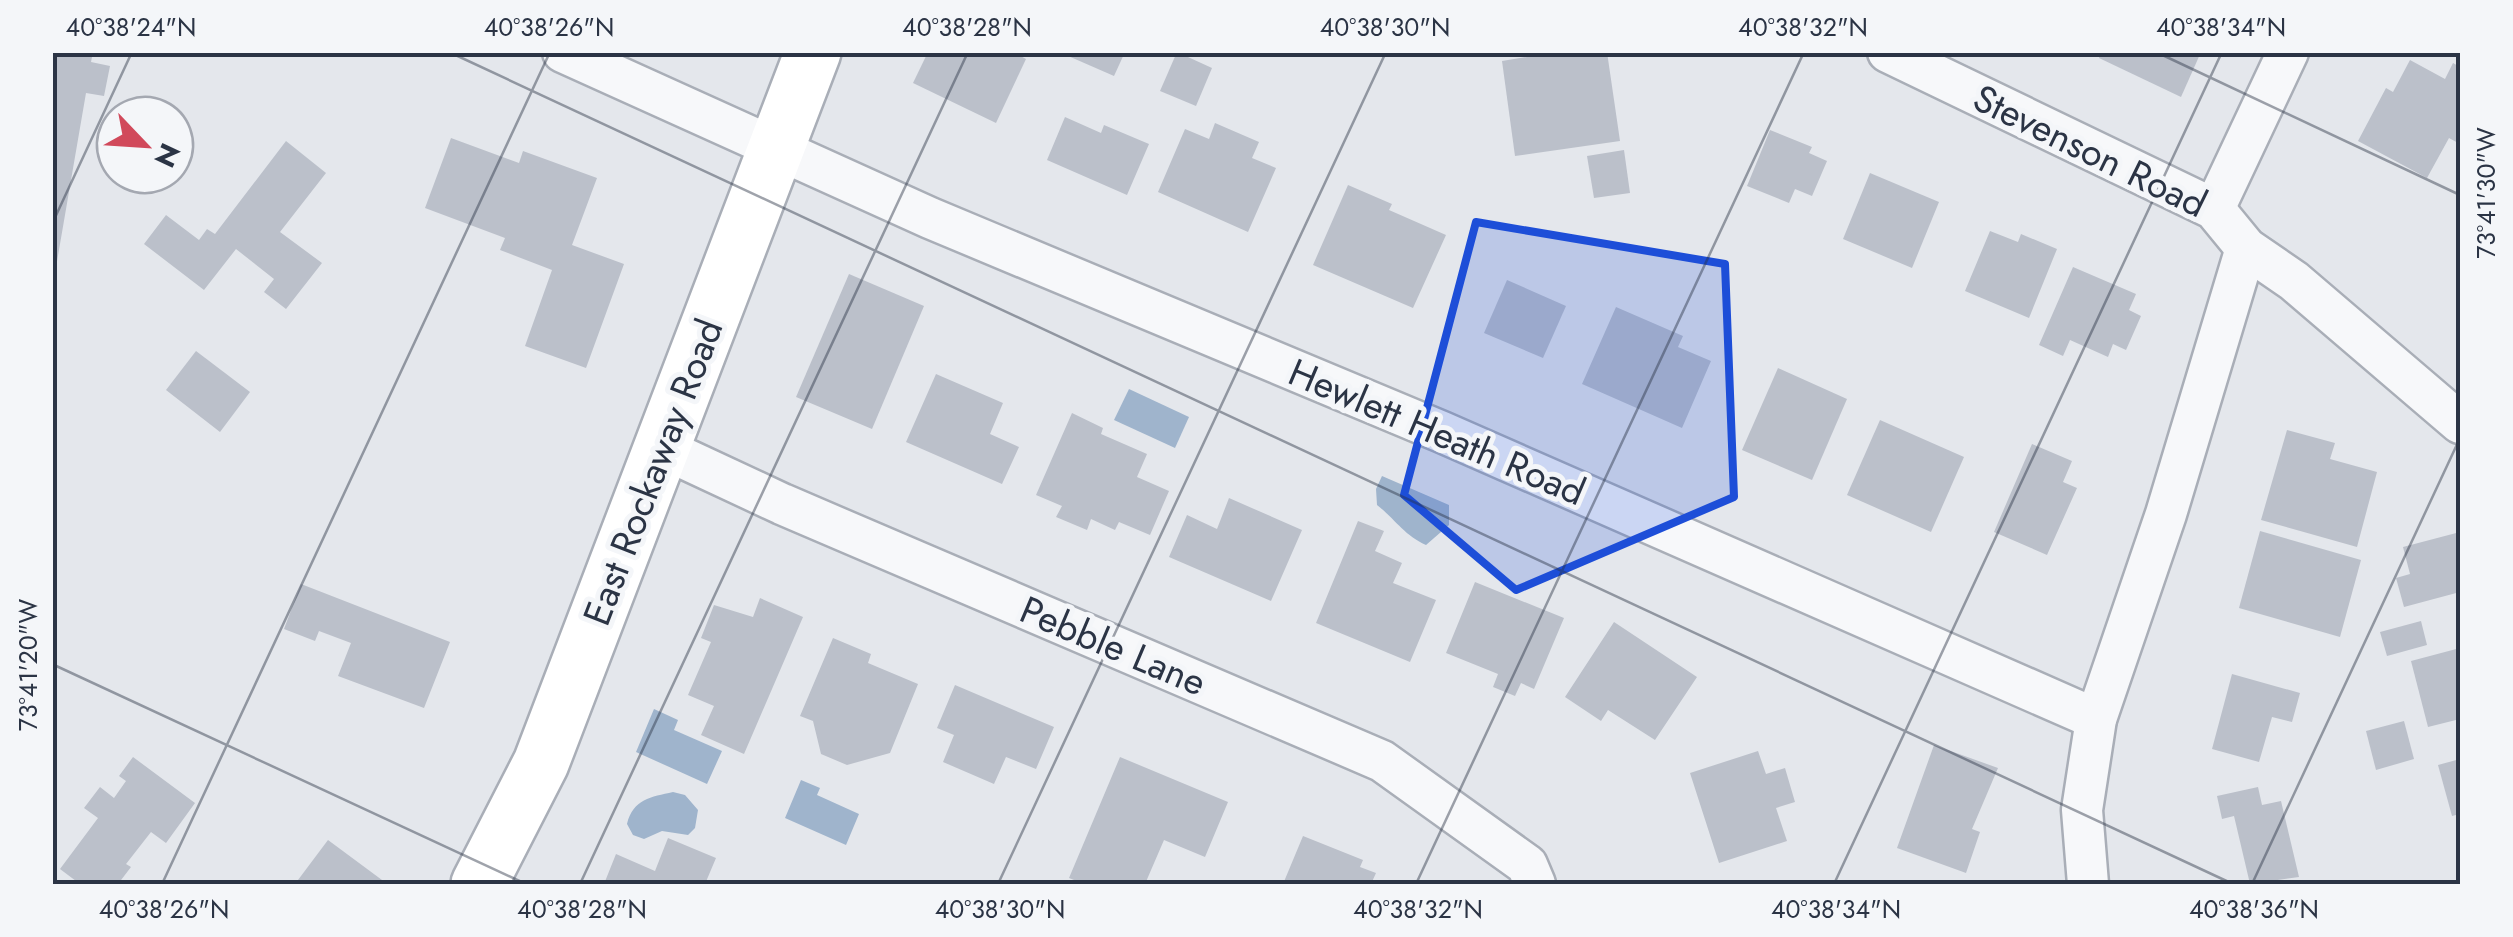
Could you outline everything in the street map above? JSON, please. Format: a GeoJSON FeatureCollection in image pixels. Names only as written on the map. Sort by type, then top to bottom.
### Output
{"type":"FeatureCollection","features":[{"type":"Feature","properties":{"kind":"main road","name":"East Rockaway Road"},"geometry":{"type":"LineString","coordinates":[[479,884],[541,763],[813,52]]}},
{"type":"Feature","properties":{"kind":"street","name":"Hewlett Heath Road"},"geometry":{"type":"LineString","coordinates":[[563,52],[930,218],[1442,432],[2096,718]]}},
{"type":"Feature","properties":{"kind":"street","name":"Stevenson Road"},"geometry":{"type":"LineString","coordinates":[[1888,52],[2214,209],[2246,248],[2294,281],[2460,423]]}},
{"type":"Feature","properties":{"kind":"street"},"geometry":{"type":"LineString","coordinates":[[2214,209],[2288,52]]}},
{"type":"Feature","properties":{"kind":"street"},"geometry":{"type":"LineString","coordinates":[[2088,884],[2082,810],[2096,718],[2166,514],[2246,248]]}},
{"type":"Feature","properties":{"kind":"street","name":"Pebble Lane"},"geometry":{"type":"LineString","coordinates":[[662,448],[782,504],[1382,762],[1527,865],[1535,884]]}},
{"type":"Feature","properties":{"kind":"highlighted area"},"geometry":{"type":"Polygon","coordinates":[[[1476,222],[1725,264],[1734,497],[1516,590],[1404,495],[1476,222]]]}},
{"type":"Feature","properties":{"kind":"water"},"geometry":{"type":"Polygon","coordinates":[[[1129,389],[1189,417],[1175,448],[1114,420],[1129,389]]]}},
{"type":"Feature","properties":{"kind":"water"},"geometry":{"type":"Polygon","coordinates":[[[1382,476],[1449,505],[1449,525],[1426,545],[1412,537],[1377,505],[1376,489],[1382,476]]]}},
{"type":"Feature","properties":{"kind":"water"},"geometry":{"type":"Polygon","coordinates":[[[654,709],[678,720],[674,730],[722,751],[707,784],[636,752],[654,709]]]}},
{"type":"Feature","properties":{"kind":"water"},"geometry":{"type":"Polygon","coordinates":[[[801,780],[820,788],[817,795],[859,814],[846,845],[785,818],[801,780]]]}},
{"type":"Feature","properties":{"kind":"water"},"geometry":{"type":"Polygon","coordinates":[[[673,792],[685,795],[698,810],[695,828],[688,835],[662,831],[644,839],[633,835],[627,824],[634,809],[644,801],[673,792]]]}},
{"type":"Feature","properties":{"kind":"building"},"geometry":{"type":"Polygon","coordinates":[[[52,52],[93,52],[91,62],[110,66],[104,95],[86,93],[55,273],[52,52]]]}},
{"type":"Feature","properties":{"kind":"building"},"geometry":{"type":"Polygon","coordinates":[[[928,52],[1013,52],[1026,59],[996,123],[913,83],[928,52]]]}},
{"type":"Feature","properties":{"kind":"building"},"geometry":{"type":"Polygon","coordinates":[[[1059,52],[1125,52],[1114,76],[1059,52]]]}},
{"type":"Feature","properties":{"kind":"building"},"geometry":{"type":"Polygon","coordinates":[[[1177,52],[1212,68],[1196,106],[1160,91],[1177,52]]]}},
{"type":"Feature","properties":{"kind":"building"},"geometry":{"type":"Polygon","coordinates":[[[1557,52],[1607,52],[1620,141],[1515,156],[1502,61],[1557,52]]]}},
{"type":"Feature","properties":{"kind":"building"},"geometry":{"type":"Polygon","coordinates":[[[2101,52],[2201,52],[2181,97],[2099,58],[2101,52]]]}},
{"type":"Feature","properties":{"kind":"building"},"geometry":{"type":"Polygon","coordinates":[[[2410,60],[2445,79],[2453,63],[2460,67],[2460,144],[2449,138],[2427,178],[2358,141],[2386,88],[2393,92],[2410,60]]]}},
{"type":"Feature","properties":{"kind":"building"},"geometry":{"type":"Polygon","coordinates":[[[1065,117],[1101,133],[1104,125],[1149,144],[1127,195],[1047,160],[1065,117]]]}},
{"type":"Feature","properties":{"kind":"building"},"geometry":{"type":"Polygon","coordinates":[[[1215,123],[1259,142],[1252,158],[1276,168],[1248,232],[1158,192],[1185,129],[1209,139],[1215,123]]]}},
{"type":"Feature","properties":{"kind":"building"},"geometry":{"type":"Polygon","coordinates":[[[1770,130],[1812,147],[1809,153],[1827,161],[1812,196],[1795,189],[1789,203],[1747,186],[1770,130]]]}},
{"type":"Feature","properties":{"kind":"building"},"geometry":{"type":"Polygon","coordinates":[[[451,138],[519,163],[523,151],[597,178],[572,245],[624,264],[586,368],[525,346],[552,270],[500,250],[505,238],[425,208],[451,138]]]}},
{"type":"Feature","properties":{"kind":"building"},"geometry":{"type":"Polygon","coordinates":[[[286,141],[326,173],[280,232],[322,263],[286,309],[264,292],[274,279],[236,249],[204,290],[144,244],[166,215],[199,240],[207,229],[215,234],[286,141]]]}},
{"type":"Feature","properties":{"kind":"building"},"geometry":{"type":"Polygon","coordinates":[[[1624,150],[1630,193],[1594,198],[1587,156],[1624,150]]]}},
{"type":"Feature","properties":{"kind":"building"},"geometry":{"type":"Polygon","coordinates":[[[1870,173],[1939,202],[1912,268],[1843,239],[1870,173]]]}},
{"type":"Feature","properties":{"kind":"building"},"geometry":{"type":"Polygon","coordinates":[[[1348,185],[1392,204],[1389,210],[1446,235],[1413,308],[1313,265],[1348,185]]]}},
{"type":"Feature","properties":{"kind":"building"},"geometry":{"type":"Polygon","coordinates":[[[1990,231],[2018,242],[2021,234],[2057,249],[2029,318],[1965,291],[1990,231]]]}},
{"type":"Feature","properties":{"kind":"building"},"geometry":{"type":"Polygon","coordinates":[[[2073,267],[2136,294],[2129,310],[2141,316],[2126,350],[2113,344],[2108,357],[2070,340],[2063,356],[2039,345],[2073,267]]]}},
{"type":"Feature","properties":{"kind":"building"},"geometry":{"type":"Polygon","coordinates":[[[849,274],[924,306],[872,429],[796,397],[849,274]]]}},
{"type":"Feature","properties":{"kind":"building"},"geometry":{"type":"Polygon","coordinates":[[[1507,280],[1566,306],[1543,358],[1484,333],[1507,280]]]}},
{"type":"Feature","properties":{"kind":"building"},"geometry":{"type":"Polygon","coordinates":[[[1616,307],[1683,336],[1678,347],[1711,361],[1682,428],[1582,384],[1616,307]]]}},
{"type":"Feature","properties":{"kind":"building"},"geometry":{"type":"Polygon","coordinates":[[[196,351],[250,392],[220,432],[166,390],[196,351]]]}},
{"type":"Feature","properties":{"kind":"building"},"geometry":{"type":"Polygon","coordinates":[[[1778,368],[1847,399],[1812,480],[1742,450],[1778,368]]]}},
{"type":"Feature","properties":{"kind":"building"},"geometry":{"type":"Polygon","coordinates":[[[936,374],[1003,403],[990,434],[1019,447],[1002,484],[906,442],[936,374]]]}},
{"type":"Feature","properties":{"kind":"building"},"geometry":{"type":"Polygon","coordinates":[[[1072,413],[1103,428],[1101,434],[1147,454],[1137,477],[1169,491],[1150,535],[1119,522],[1115,530],[1091,519],[1087,530],[1056,517],[1062,506],[1036,495],[1072,413]]]}},
{"type":"Feature","properties":{"kind":"building"},"geometry":{"type":"Polygon","coordinates":[[[1880,420],[1964,457],[1931,532],[1847,495],[1880,420]]]}},
{"type":"Feature","properties":{"kind":"building"},"geometry":{"type":"Polygon","coordinates":[[[2287,430],[2335,443],[2330,459],[2377,472],[2357,547],[2261,520],[2287,430]]]}},
{"type":"Feature","properties":{"kind":"building"},"geometry":{"type":"Polygon","coordinates":[[[2032,444],[2072,461],[2063,482],[2077,488],[2047,555],[1994,532],[2032,444]]]}},
{"type":"Feature","properties":{"kind":"building"},"geometry":{"type":"Polygon","coordinates":[[[1229,498],[1302,530],[1271,601],[1169,557],[1187,515],[1217,529],[1229,498]]]}},
{"type":"Feature","properties":{"kind":"building"},"geometry":{"type":"Polygon","coordinates":[[[1358,521],[1384,531],[1375,551],[1402,563],[1393,583],[1436,600],[1410,662],[1316,623],[1358,521]]]}},
{"type":"Feature","properties":{"kind":"building"},"geometry":{"type":"Polygon","coordinates":[[[2260,531],[2361,560],[2340,637],[2239,608],[2260,531]]]}},
{"type":"Feature","properties":{"kind":"building"},"geometry":{"type":"Polygon","coordinates":[[[2460,532],[2460,592],[2404,607],[2396,578],[2410,574],[2403,547],[2460,532]]]}},
{"type":"Feature","properties":{"kind":"building"},"geometry":{"type":"Polygon","coordinates":[[[1475,582],[1564,618],[1534,689],[1521,683],[1515,696],[1493,687],[1498,674],[1446,653],[1475,582]]]}},
{"type":"Feature","properties":{"kind":"building"},"geometry":{"type":"Polygon","coordinates":[[[301,584],[450,642],[424,708],[338,676],[351,643],[319,631],[315,641],[284,629],[301,584]]]}},
{"type":"Feature","properties":{"kind":"building"},"geometry":{"type":"Polygon","coordinates":[[[760,598],[803,617],[744,754],[701,735],[714,706],[688,695],[711,642],[701,638],[714,605],[753,617],[760,598]]]}},
{"type":"Feature","properties":{"kind":"building"},"geometry":{"type":"Polygon","coordinates":[[[2421,621],[2427,645],[2387,656],[2380,632],[2421,621]]]}},
{"type":"Feature","properties":{"kind":"building"},"geometry":{"type":"Polygon","coordinates":[[[1614,622],[1697,677],[1655,740],[1608,710],[1601,721],[1565,697],[1614,622]]]}},
{"type":"Feature","properties":{"kind":"building"},"geometry":{"type":"Polygon","coordinates":[[[833,638],[871,654],[868,663],[918,684],[890,753],[847,765],[821,754],[813,721],[800,716],[833,638]]]}},
{"type":"Feature","properties":{"kind":"building"},"geometry":{"type":"Polygon","coordinates":[[[2460,648],[2460,719],[2428,727],[2411,661],[2460,648]]]}},
{"type":"Feature","properties":{"kind":"building"},"geometry":{"type":"Polygon","coordinates":[[[2232,674],[2300,693],[2292,722],[2272,717],[2259,762],[2212,749],[2232,674]]]}},
{"type":"Feature","properties":{"kind":"building"},"geometry":{"type":"Polygon","coordinates":[[[955,685],[1054,727],[1036,769],[1006,757],[994,784],[943,762],[954,735],[937,728],[955,685]]]}},
{"type":"Feature","properties":{"kind":"building"},"geometry":{"type":"Polygon","coordinates":[[[2404,721],[2414,759],[2376,770],[2366,731],[2404,721]]]}},
{"type":"Feature","properties":{"kind":"building"},"geometry":{"type":"Polygon","coordinates":[[[1934,745],[1998,768],[1972,829],[1980,832],[1966,873],[1897,848],[1934,745]]]}},
{"type":"Feature","properties":{"kind":"building"},"geometry":{"type":"Polygon","coordinates":[[[1758,751],[1766,774],[1785,768],[1795,802],[1776,808],[1787,841],[1719,863],[1690,773],[1758,751]]]}},
{"type":"Feature","properties":{"kind":"building"},"geometry":{"type":"Polygon","coordinates":[[[133,757],[195,803],[166,843],[151,832],[126,864],[131,867],[118,884],[80,884],[60,869],[98,818],[84,808],[100,787],[114,798],[126,781],[119,776],[133,757]]]}},
{"type":"Feature","properties":{"kind":"building"},"geometry":{"type":"Polygon","coordinates":[[[1120,757],[1228,802],[1205,857],[1164,840],[1145,884],[1084,884],[1069,878],[1120,757]]]}},
{"type":"Feature","properties":{"kind":"building"},"geometry":{"type":"Polygon","coordinates":[[[2460,759],[2460,814],[2452,816],[2438,765],[2460,759]]]}},
{"type":"Feature","properties":{"kind":"building"},"geometry":{"type":"Polygon","coordinates":[[[2258,787],[2262,805],[2281,801],[2299,877],[2250,884],[2234,816],[2222,819],[2217,796],[2258,787]]]}},
{"type":"Feature","properties":{"kind":"building"},"geometry":{"type":"Polygon","coordinates":[[[1303,836],[1363,860],[1360,867],[1376,873],[1371,884],[1283,884],[1303,836]]]}},
{"type":"Feature","properties":{"kind":"building"},"geometry":{"type":"Polygon","coordinates":[[[668,838],[716,858],[705,884],[604,884],[616,854],[655,871],[668,838]]]}},
{"type":"Feature","properties":{"kind":"building"},"geometry":{"type":"Polygon","coordinates":[[[328,840],[382,880],[379,884],[295,884],[328,840]]]}}]}
